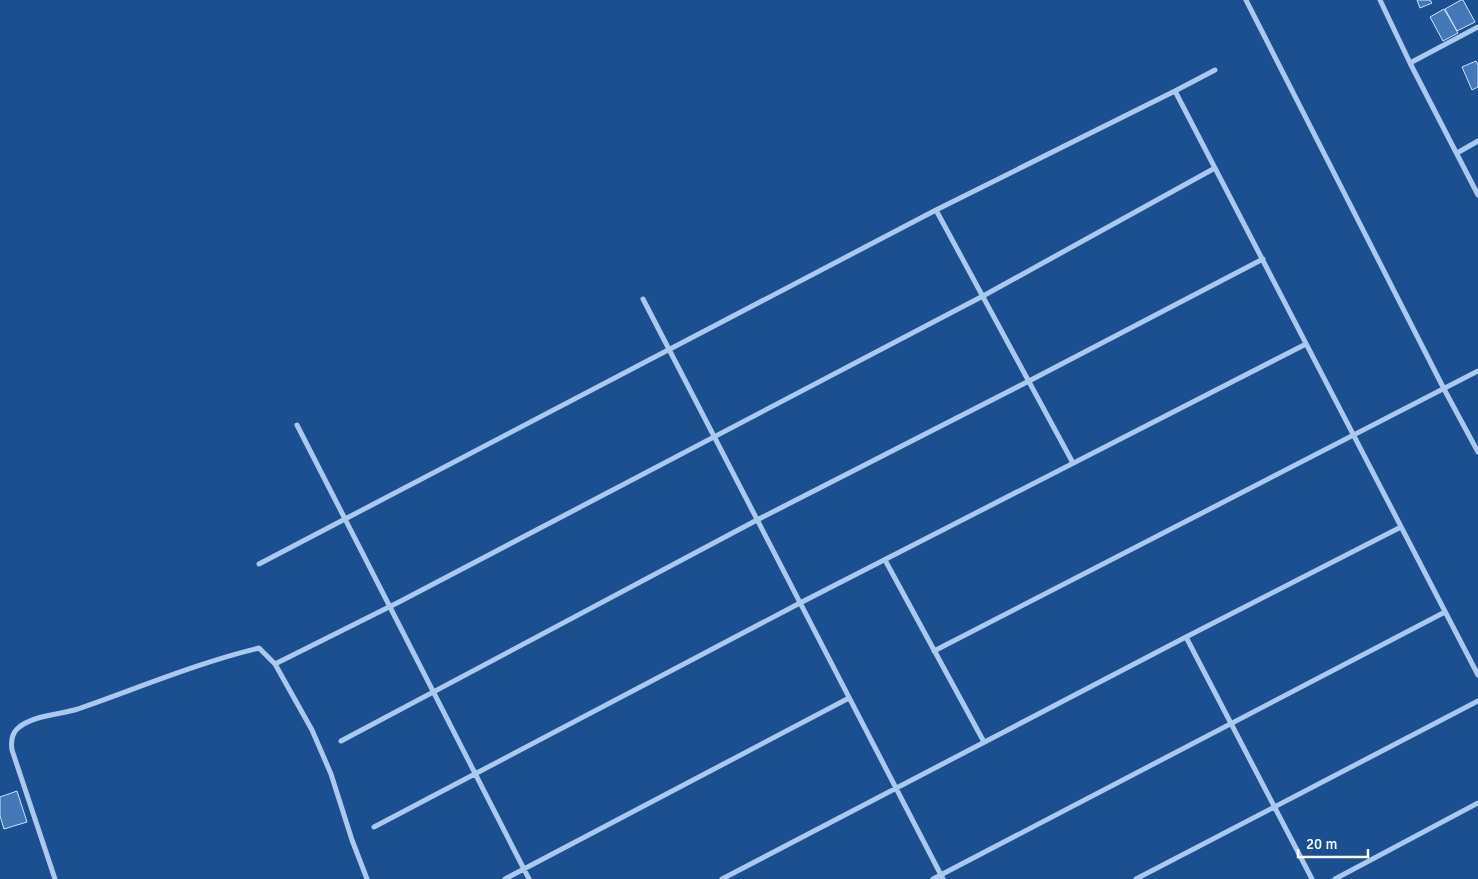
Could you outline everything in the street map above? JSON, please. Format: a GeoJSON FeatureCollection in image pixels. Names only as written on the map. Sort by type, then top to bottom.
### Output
{"type":"FeatureCollection","features":[{"type":"Feature","properties":{"kind":"street"},"geometry":{"type":"LineString","coordinates":[[1246,0],[1478,452]]}},
{"type":"Feature","properties":{"kind":"street"},"geometry":{"type":"LineString","coordinates":[[1380,0],[1478,195]]}},
{"type":"Feature","properties":{"kind":"street"},"geometry":{"type":"LineString","coordinates":[[1410,63],[1478,27]]}},
{"type":"Feature","properties":{"kind":"street"},"geometry":{"type":"LineString","coordinates":[[259,564],[936,210],[1215,70]]}},
{"type":"Feature","properties":{"kind":"street"},"geometry":{"type":"LineString","coordinates":[[1176,91],[1478,676]]}},
{"type":"Feature","properties":{"kind":"street"},"geometry":{"type":"LineString","coordinates":[[1457,152],[1478,141]]}},
{"type":"Feature","properties":{"kind":"street"},"geometry":{"type":"LineString","coordinates":[[275,664],[390,607],[983,296],[1215,168]]}},
{"type":"Feature","properties":{"kind":"street"},"geometry":{"type":"LineString","coordinates":[[936,210],[1073,463]]}},
{"type":"Feature","properties":{"kind":"street"},"geometry":{"type":"LineString","coordinates":[[341,740],[757,520],[1029,382],[1263,259]]}},
{"type":"Feature","properties":{"kind":"street"},"geometry":{"type":"LineString","coordinates":[[643,299],[942,877]]}},
{"type":"Feature","properties":{"kind":"street"},"geometry":{"type":"LineString","coordinates":[[374,827],[800,604],[1306,344]]}},
{"type":"Feature","properties":{"kind":"street"},"geometry":{"type":"LineString","coordinates":[[934,651],[1478,371]]}},
{"type":"Feature","properties":{"kind":"street"},"geometry":{"type":"LineString","coordinates":[[297,425],[529,879]]}},
{"type":"Feature","properties":{"kind":"street"},"geometry":{"type":"LineString","coordinates":[[722,879],[1401,527]]}},
{"type":"Feature","properties":{"kind":"street"},"geometry":{"type":"LineString","coordinates":[[885,560],[984,742]]}},
{"type":"Feature","properties":{"kind":"street"},"geometry":{"type":"LineString","coordinates":[[933,879],[942,877],[1445,612]]}},
{"type":"Feature","properties":{"kind":"street"},"geometry":{"type":"LineString","coordinates":[[1186,637],[1312,879]]}},
{"type":"Feature","properties":{"kind":"street"},"geometry":{"type":"LineString","coordinates":[[55,879],[12,750],[11,742],[16,730],[37,719],[75,710],[204,664],[259,648],[275,664],[312,730],[331,774],[366,879]]}},
{"type":"Feature","properties":{"kind":"street"},"geometry":{"type":"LineString","coordinates":[[505,879],[849,698]]}},
{"type":"Feature","properties":{"kind":"street"},"geometry":{"type":"LineString","coordinates":[[1136,879],[1478,701]]}},
{"type":"Feature","properties":{"kind":"street"},"geometry":{"type":"LineString","coordinates":[[1335,879],[1478,803]]}},
{"type":"Feature","properties":{"kind":"building"},"geometry":{"type":"Polygon","coordinates":[[[1417,0],[1430,0],[1432,3],[1420,8],[1417,0]]]}},
{"type":"Feature","properties":{"kind":"building"},"geometry":{"type":"Polygon","coordinates":[[[1463,0],[1475,22],[1457,31],[1445,9],[1463,0]]]}},
{"type":"Feature","properties":{"kind":"building"},"geometry":{"type":"Polygon","coordinates":[[[1444,9],[1458,33],[1443,41],[1430,17],[1444,9]]]}},
{"type":"Feature","properties":{"kind":"building"},"geometry":{"type":"Polygon","coordinates":[[[1476,61],[1478,65],[1478,87],[1472,90],[1462,67],[1476,61]]]}},
{"type":"Feature","properties":{"kind":"building"},"geometry":{"type":"Polygon","coordinates":[[[17,791],[27,822],[4,829],[0,816],[0,797],[17,791]]]}}]}
